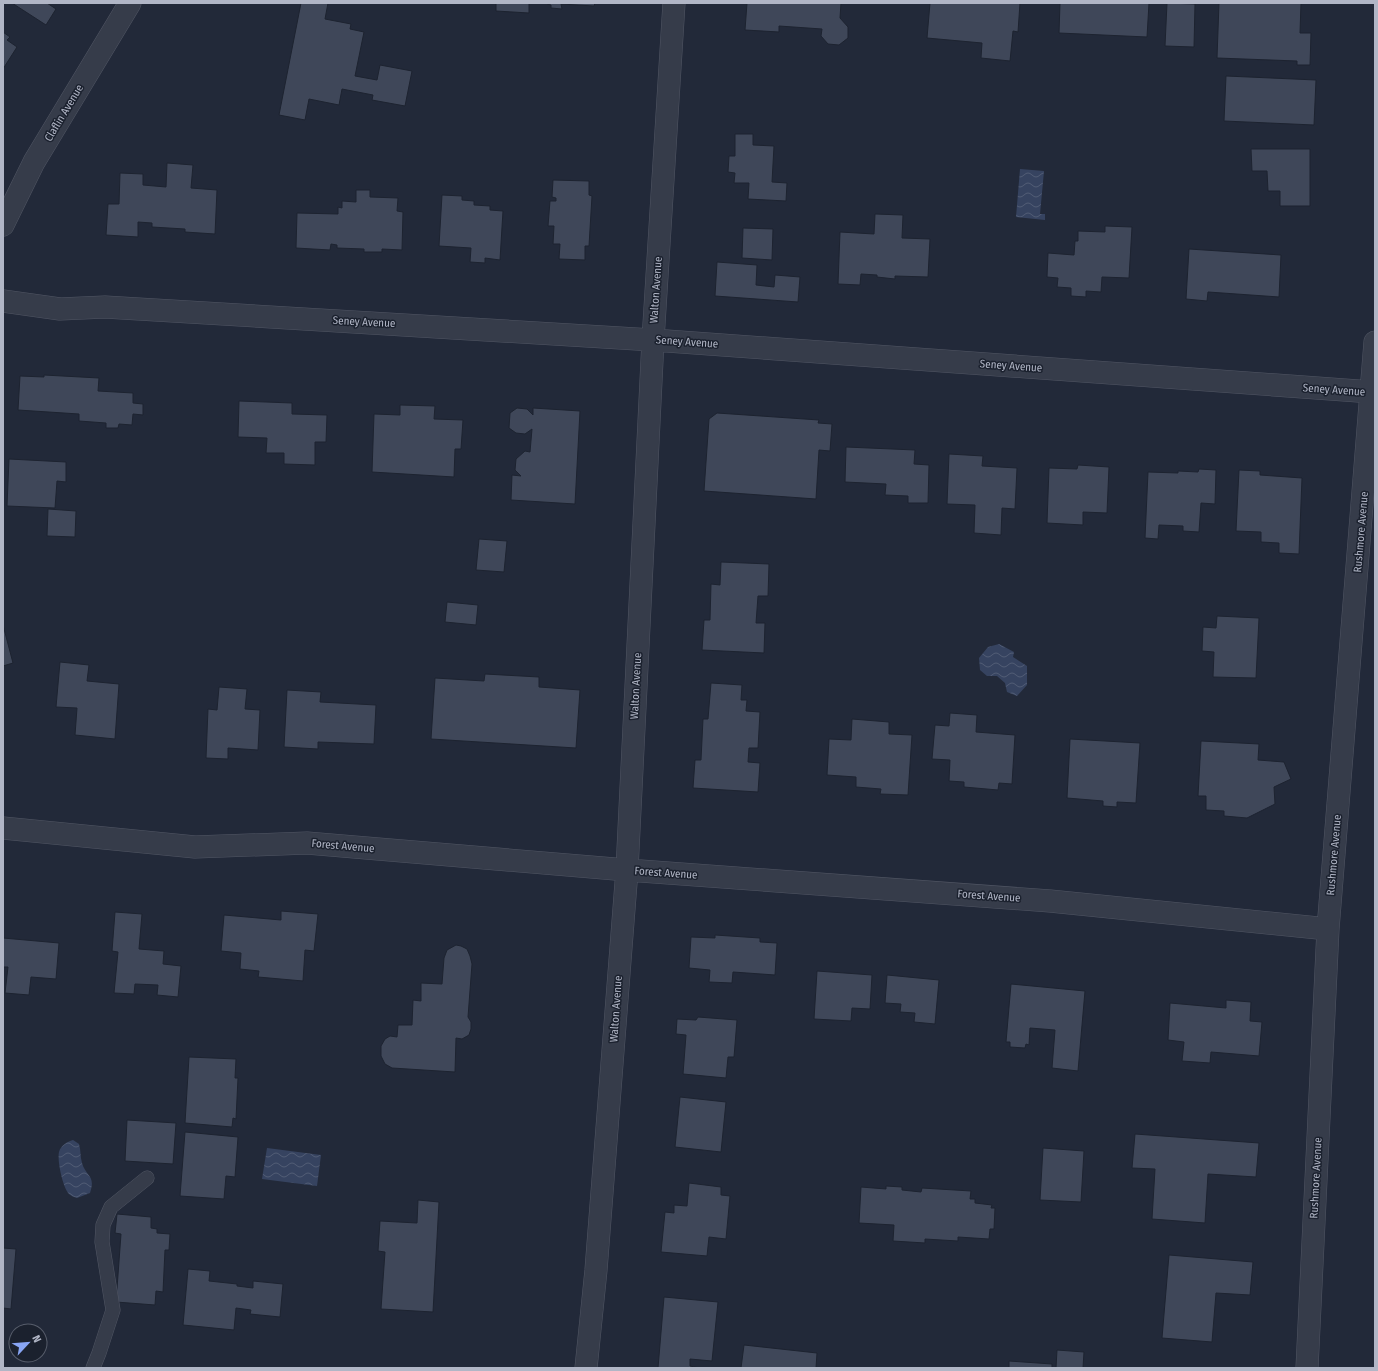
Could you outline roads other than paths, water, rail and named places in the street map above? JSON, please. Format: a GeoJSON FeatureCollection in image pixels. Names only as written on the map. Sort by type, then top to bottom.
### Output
{"type":"FeatureCollection","features":[{"type":"Feature","properties":{"kind":"street","name":"Claflin Avenue"},"geometry":{"type":"LineString","coordinates":[[3,225],[34,162],[130,3]]}},
{"type":"Feature","properties":{"kind":"street","name":"Walton Avenue"},"geometry":{"type":"LineString","coordinates":[[586,1368],[596,1270],[627,870],[653,340],[674,3]]}},
{"type":"Feature","properties":{"kind":"street","name":"Seney Avenue"},"geometry":{"type":"LineString","coordinates":[[3,301],[60,309],[105,307],[653,340],[1372,392]]}},
{"type":"Feature","properties":{"kind":"street","name":"Rushmore Avenue"},"geometry":{"type":"LineString","coordinates":[[1307,1368],[1328,929],[1375,342]]}},
{"type":"Feature","properties":{"kind":"street","name":"Forest Avenue"},"geometry":{"type":"LineString","coordinates":[[3,828],[195,847],[307,843],[627,870],[1050,901],[1328,929]]}},
{"type":"Feature","properties":{"kind":"lane"},"geometry":{"type":"LineString","coordinates":[[93,1368],[113,1310],[102,1242],[103,1225],[111,1206],[147,1178]]}},
{"type":"Feature","properties":{"kind":"water"},"geometry":{"type":"Polygon","coordinates":[[[1020,169],[1044,171],[1040,214],[1045,214],[1045,220],[1016,217],[1020,169]]]}},
{"type":"Feature","properties":{"kind":"water"},"geometry":{"type":"Polygon","coordinates":[[[999,644],[1014,652],[1013,657],[1027,666],[1027,685],[1017,696],[1007,692],[1005,683],[997,676],[987,676],[980,670],[979,658],[988,647],[999,644]]]}},
{"type":"Feature","properties":{"kind":"water"},"geometry":{"type":"Polygon","coordinates":[[[73,1140],[79,1144],[82,1163],[90,1176],[92,1183],[90,1193],[77,1198],[69,1194],[67,1191],[59,1162],[59,1152],[61,1147],[73,1140]]]}},
{"type":"Feature","properties":{"kind":"water"},"geometry":{"type":"Polygon","coordinates":[[[267,1148],[321,1155],[317,1186],[262,1179],[267,1148]]]}}]}
